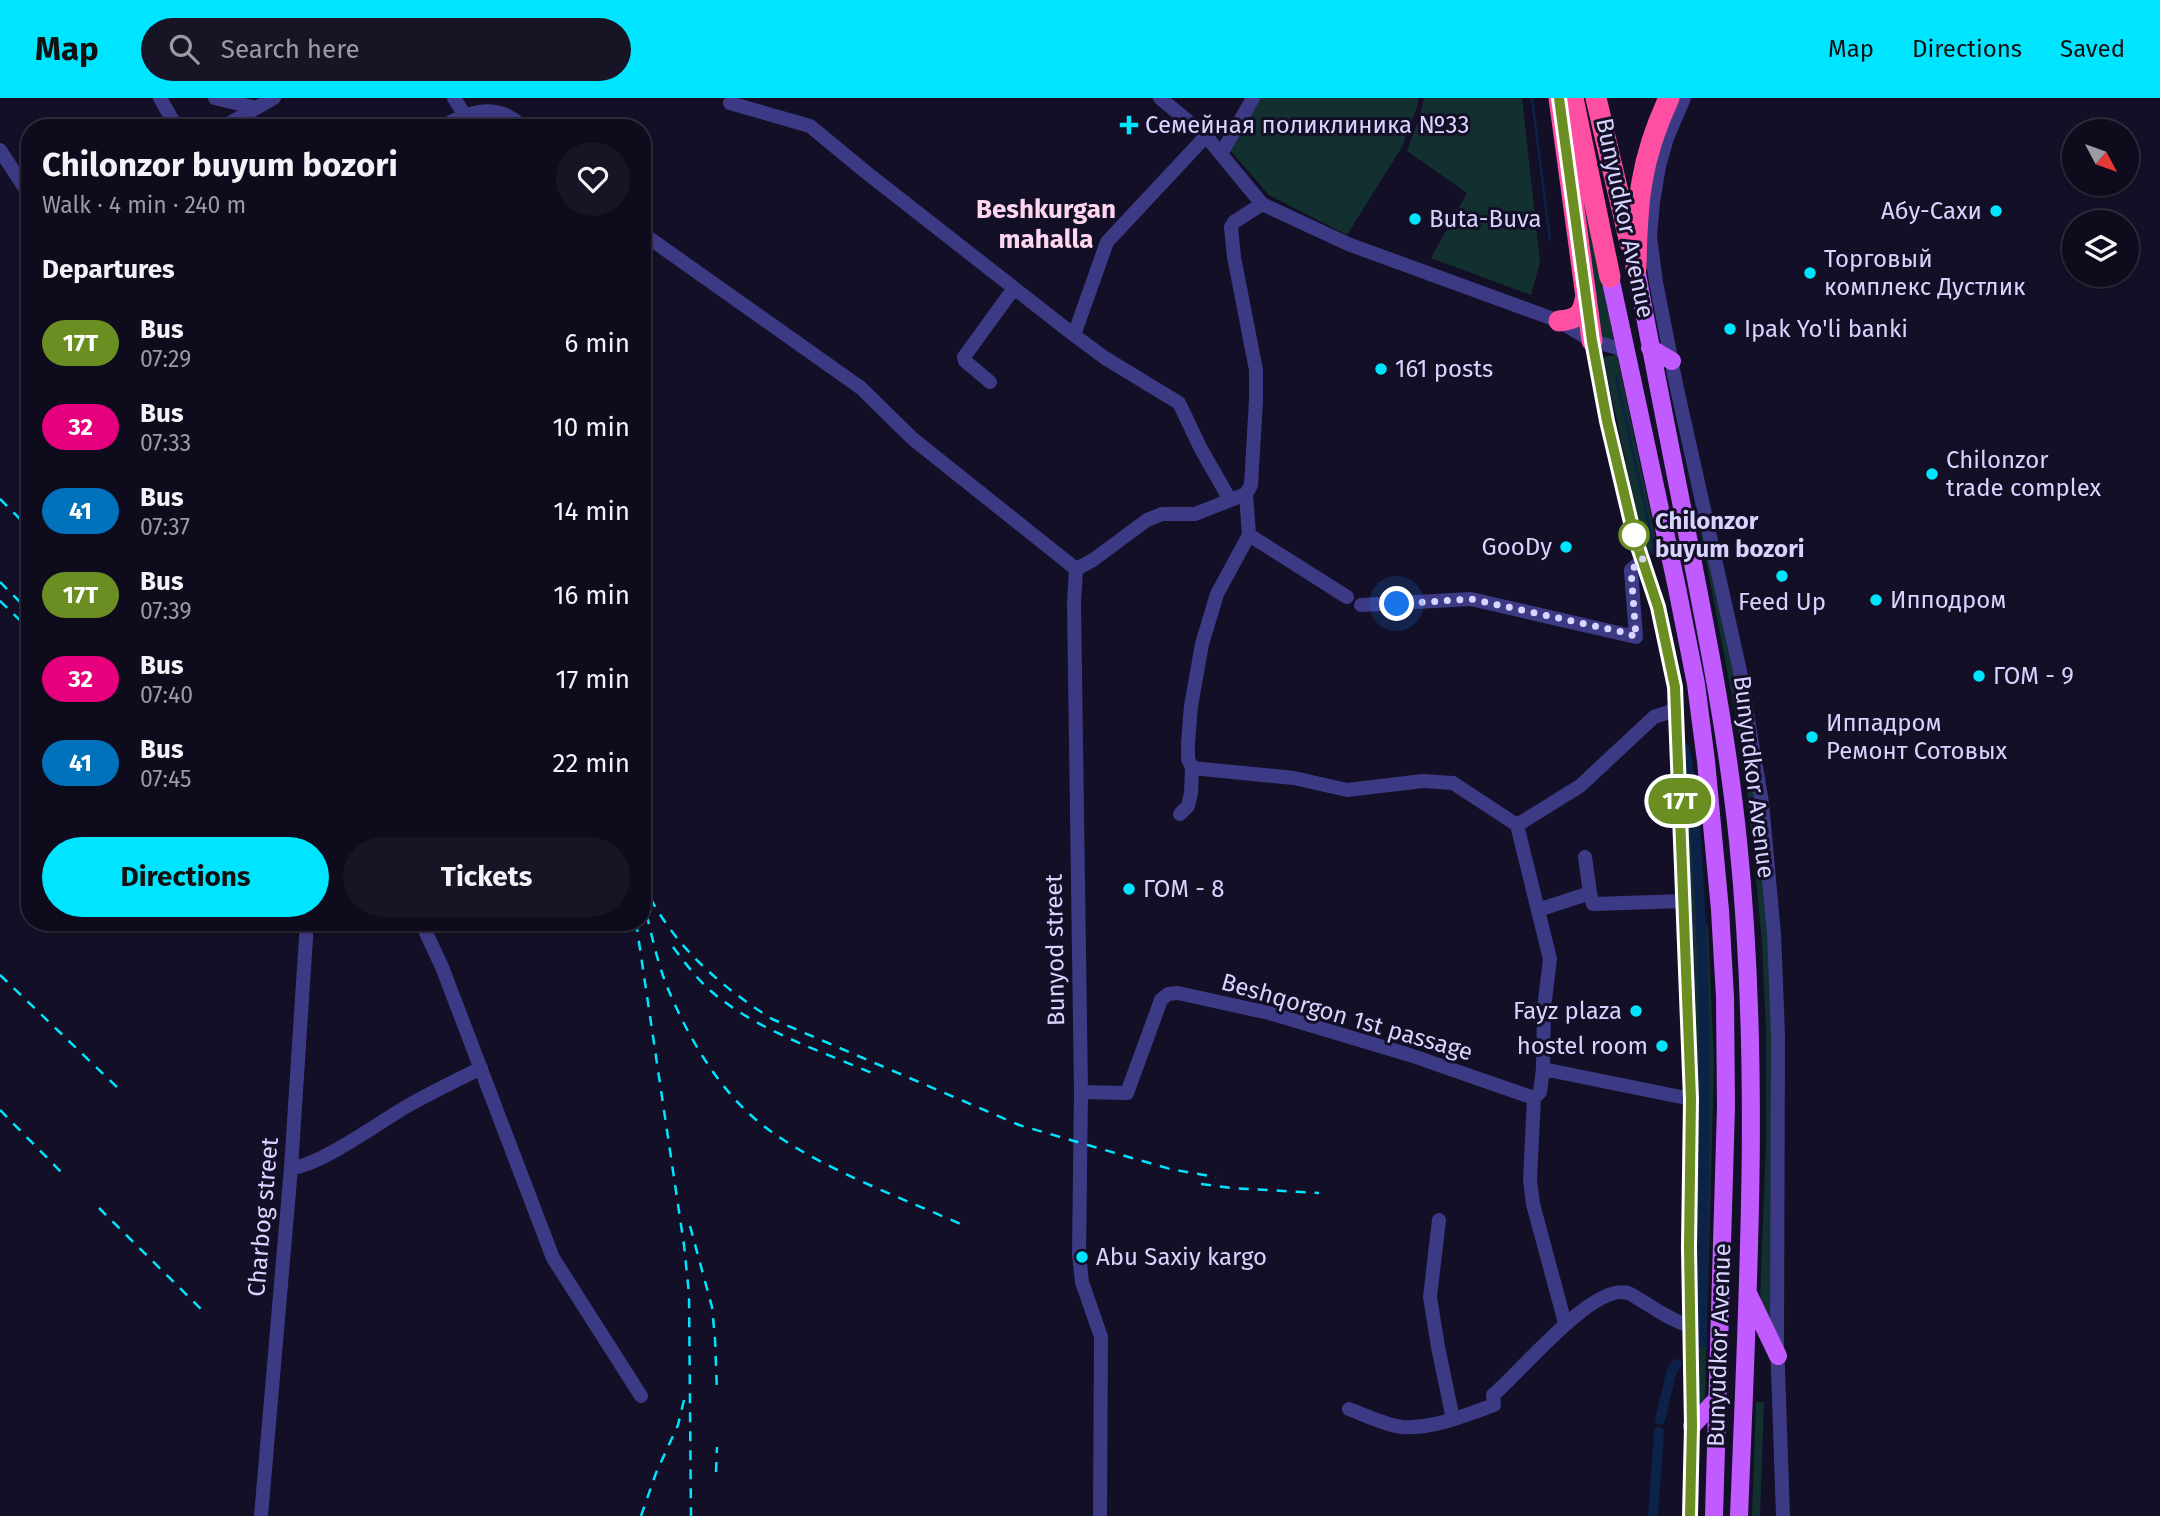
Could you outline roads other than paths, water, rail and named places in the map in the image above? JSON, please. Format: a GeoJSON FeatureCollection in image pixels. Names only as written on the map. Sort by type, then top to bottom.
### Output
{"type":"FeatureCollection","features":[{"type":"Feature","properties":{"kind":"highway"},"geometry":{"type":"LineString","coordinates":[[1559,98],[1592,341]]}},
{"type":"Feature","properties":{"kind":"highway","name":"Bunyudkor Avenue"},"geometry":{"type":"LineString","coordinates":[[1573,98],[1610,277]]}},
{"type":"Feature","properties":{"kind":"highway","name":"Bunyudkor Avenue"},"geometry":{"type":"LineString","coordinates":[[1596,98],[1646,253]]}},
{"type":"Feature","properties":{"kind":"highway"},"geometry":{"type":"LineString","coordinates":[[1646,253],[1639,196],[1652,137],[1668,98]]}},
{"type":"Feature","properties":{"kind":"highway"},"geometry":{"type":"LineString","coordinates":[[1559,321],[1572,320],[1579,315],[1586,293]]}},
{"type":"Feature","properties":{"kind":"main road","name":"Bunyudkor Avenue"},"geometry":{"type":"LineString","coordinates":[[1646,253],[1650,348],[1716,680],[1729,760],[1748,955],[1751,1108],[1739,1516]]}},
{"type":"Feature","properties":{"kind":"main road","name":"Bunyudkor Avenue"},"geometry":{"type":"LineString","coordinates":[[1610,277],[1696,684],[1721,921],[1726,1107],[1714,1516]]}},
{"type":"Feature","properties":{"kind":"main road"},"geometry":{"type":"LineString","coordinates":[[1650,348],[1672,361]]}},
{"type":"Feature","properties":{"kind":"main road"},"geometry":{"type":"LineString","coordinates":[[1726,1107],[1729,1099],[1741,1095],[1749,1100],[1751,1108]]}},
{"type":"Feature","properties":{"kind":"main road"},"geometry":{"type":"LineString","coordinates":[[1747,1290],[1778,1356]]}},
{"type":"Feature","properties":{"kind":"main road"},"geometry":{"type":"LineString","coordinates":[[1692,1426],[1718,1398]]}},
{"type":"Feature","properties":{"kind":"main road"},"geometry":{"type":"LineString","coordinates":[[1717,1459],[1720,1467],[1727,1471],[1735,1469],[1741,1459]]}},
{"type":"Feature","properties":{"kind":"street"},"geometry":{"type":"LineString","coordinates":[[160,98],[172,119]]}},
{"type":"Feature","properties":{"kind":"street"},"geometry":{"type":"LineString","coordinates":[[215,98],[256,108]]}},
{"type":"Feature","properties":{"kind":"street"},"geometry":{"type":"LineString","coordinates":[[237,119],[274,98]]}},
{"type":"Feature","properties":{"kind":"street"},"geometry":{"type":"LineString","coordinates":[[454,98],[464,114]]}},
{"type":"Feature","properties":{"kind":"street"},"geometry":{"type":"LineString","coordinates":[[1160,98],[1206,136],[1262,204],[1348,244],[1559,321],[1592,341],[1618,348],[1628,357]]}},
{"type":"Feature","properties":{"kind":"street"},"geometry":{"type":"LineString","coordinates":[[1222,154],[1253,98]]}},
{"type":"Feature","properties":{"kind":"street"},"geometry":{"type":"LineString","coordinates":[[1646,253],[1657,174],[1667,138],[1684,98]]}},
{"type":"Feature","properties":{"kind":"street"},"geometry":{"type":"LineString","coordinates":[[730,103],[810,126],[1074,335],[1105,358],[1179,403],[1230,500]]}},
{"type":"Feature","properties":{"kind":"street"},"geometry":{"type":"LineString","coordinates":[[455,119],[464,114],[495,112],[510,115],[514,119]]}},
{"type":"Feature","properties":{"kind":"street"},"geometry":{"type":"LineString","coordinates":[[1074,335],[1107,242],[1206,136]]}},
{"type":"Feature","properties":{"kind":"street"},"geometry":{"type":"LineString","coordinates":[[0,150],[21,182]]}},
{"type":"Feature","properties":{"kind":"street"},"geometry":{"type":"LineString","coordinates":[[1180,814],[1188,806],[1191,793],[1192,768],[1188,760],[1188,743],[1191,706],[1202,644],[1217,594],[1249,535],[1246,494],[1251,485],[1256,370],[1234,257],[1231,227],[1234,222],[1262,204]]}},
{"type":"Feature","properties":{"kind":"street"},"geometry":{"type":"LineString","coordinates":[[651,239],[861,388],[913,439],[1076,569],[1093,560],[1147,520],[1162,514],[1195,514],[1246,494]]}},
{"type":"Feature","properties":{"kind":"street","name":"Bunyudkor Avenue"},"geometry":{"type":"LineString","coordinates":[[1646,253],[1740,671],[1762,803],[1774,934],[1778,1034],[1778,1356],[1783,1516]]}},
{"type":"Feature","properties":{"kind":"street"},"geometry":{"type":"LineString","coordinates":[[990,382],[965,361],[964,357],[1014,288]]}},
{"type":"Feature","properties":{"kind":"street","name":"Bunyudkor Avenue"},"geometry":{"type":"LineString","coordinates":[[1592,341],[1607,421],[1634,535],[1658,607],[1675,687],[1691,1099],[1690,1516]]}},
{"type":"Feature","properties":{"kind":"street"},"geometry":{"type":"LineString","coordinates":[[1249,535],[1347,597]]}},
{"type":"Feature","properties":{"kind":"street"},"geometry":{"type":"LineString","coordinates":[[1362,606],[1471,599],[1636,637],[1631,570],[1643,560]]}},
{"type":"Feature","properties":{"kind":"street","name":"Bunyod street"},"geometry":{"type":"LineString","coordinates":[[1076,569],[1076,828],[1081,1092],[1079,1254],[1082,1282],[1101,1337],[1100,1516]]}},
{"type":"Feature","properties":{"kind":"street"},"geometry":{"type":"LineString","coordinates":[[1517,825],[1580,786],[1654,717],[1675,710]]}},
{"type":"Feature","properties":{"kind":"street"},"geometry":{"type":"LineString","coordinates":[[1192,768],[1294,778],[1347,790],[1423,781],[1453,783],[1517,825],[1550,959],[1543,1069],[1540,1093],[1534,1098],[1530,1180],[1533,1204],[1565,1323]]}},
{"type":"Feature","properties":{"kind":"street"},"geometry":{"type":"LineString","coordinates":[[1584,857],[1593,904],[1685,901]]}},
{"type":"Feature","properties":{"kind":"street"},"geometry":{"type":"LineString","coordinates":[[1538,910],[1591,893]]}},
{"type":"Feature","properties":{"kind":"street","name":"Charbog street"},"geometry":{"type":"LineString","coordinates":[[261,1516],[291,1168],[306,931]]}},
{"type":"Feature","properties":{"kind":"street"},"geometry":{"type":"LineString","coordinates":[[425,931],[442,967],[553,1258],[641,1396]]}},
{"type":"Feature","properties":{"kind":"street","name":"Beshqorgon 1st passage"},"geometry":{"type":"LineString","coordinates":[[1081,1092],[1127,1093],[1161,1000],[1168,994],[1178,993],[1269,1013],[1410,1055],[1534,1098]]}},
{"type":"Feature","properties":{"kind":"street"},"geometry":{"type":"LineString","coordinates":[[291,1168],[323,1157],[411,1104],[481,1068]]}},
{"type":"Feature","properties":{"kind":"street"},"geometry":{"type":"LineString","coordinates":[[1543,1069],[1691,1099]]}},
{"type":"Feature","properties":{"kind":"street"},"geometry":{"type":"LineString","coordinates":[[1439,1220],[1430,1297],[1453,1419]]}},
{"type":"Feature","properties":{"kind":"street"},"geometry":{"type":"LineString","coordinates":[[1349,1409],[1400,1427],[1453,1419],[1494,1405],[1493,1395],[1510,1381],[1565,1323],[1608,1294],[1627,1292],[1678,1323],[1690,1326]]}},
{"type":"Feature","properties":{"kind":"waterway"},"geometry":{"type":"LineString","coordinates":[[1532,98],[1550,240]]}},
{"type":"Feature","properties":{"kind":"waterway"},"geometry":{"type":"LineString","coordinates":[[1616,376],[1654,547],[1651,553]]}},
{"type":"Feature","properties":{"kind":"waterway"},"geometry":{"type":"LineString","coordinates":[[1685,749],[1695,828],[1704,1016],[1702,1343]]}},
{"type":"Feature","properties":{"kind":"waterway"},"geometry":{"type":"LineString","coordinates":[[1660,1420],[1672,1370],[1677,1364]]}},
{"type":"Feature","properties":{"kind":"waterway"},"geometry":{"type":"LineString","coordinates":[[1653,1516],[1659,1432]]}},
{"type":"Feature","properties":{"kind":"railway"},"geometry":{"type":"LineString","coordinates":[[0,499],[21,520]]}},
{"type":"Feature","properties":{"kind":"railway"},"geometry":{"type":"LineString","coordinates":[[0,582],[21,603]]}},
{"type":"Feature","properties":{"kind":"railway"},"geometry":{"type":"LineString","coordinates":[[0,601],[21,621]]}},
{"type":"Feature","properties":{"kind":"railway"},"geometry":{"type":"LineString","coordinates":[[651,899],[680,942],[697,960],[732,991],[772,1019],[1019,1125],[1170,1169],[1216,1177]]}},
{"type":"Feature","properties":{"kind":"railway"},"geometry":{"type":"LineString","coordinates":[[637,931],[689,1294],[691,1516]]}},
{"type":"Feature","properties":{"kind":"railway"},"geometry":{"type":"LineString","coordinates":[[651,931],[668,989],[686,1028],[709,1066],[736,1101],[769,1130],[814,1158],[965,1226]]}},
{"type":"Feature","properties":{"kind":"railway"},"geometry":{"type":"LineString","coordinates":[[673,947],[691,971],[730,1006],[790,1039],[874,1074]]}},
{"type":"Feature","properties":{"kind":"railway"},"geometry":{"type":"LineString","coordinates":[[0,975],[121,1091]]}},
{"type":"Feature","properties":{"kind":"railway"},"geometry":{"type":"LineString","coordinates":[[0,1110],[66,1177]]}},
{"type":"Feature","properties":{"kind":"railway"},"geometry":{"type":"LineString","coordinates":[[1201,1184],[1319,1193]]}},
{"type":"Feature","properties":{"kind":"railway"},"geometry":{"type":"LineString","coordinates":[[99,1208],[202,1310]]}},
{"type":"Feature","properties":{"kind":"railway"},"geometry":{"type":"LineString","coordinates":[[690,1226],[712,1307],[717,1392]]}},
{"type":"Feature","properties":{"kind":"railway"},"geometry":{"type":"LineString","coordinates":[[641,1516],[656,1473],[678,1425],[684,1400]]}},
{"type":"Feature","properties":{"kind":"railway"},"geometry":{"type":"LineString","coordinates":[[716,1472],[717,1447]]}},
{"type":"Feature","properties":{"kind":"place","name":"Семейная поликлиника №33"},"geometry":{"type":"Point","coordinates":[1129,125]}},
{"type":"Feature","properties":{"kind":"place","name":"Абу-Сахи"},"geometry":{"type":"Point","coordinates":[1996,211]}},
{"type":"Feature","properties":{"kind":"place","name":"Buta-Buva"},"geometry":{"type":"Point","coordinates":[1415,219]}},
{"type":"Feature","properties":{"kind":"place","name":"Торговый комплекс Дустлик"},"geometry":{"type":"Point","coordinates":[1810,273]}},
{"type":"Feature","properties":{"kind":"place","name":"Ipak Yo'li banki"},"geometry":{"type":"Point","coordinates":[1730,329]}},
{"type":"Feature","properties":{"kind":"place","name":"161 posts"},"geometry":{"type":"Point","coordinates":[1381,369]}},
{"type":"Feature","properties":{"kind":"place","name":"Chilonzor trade complex"},"geometry":{"type":"Point","coordinates":[1932,474]}},
{"type":"Feature","properties":{"kind":"place","name":"Chilonzor buyum bozori"},"geometry":{"type":"Point","coordinates":[1634,535]}},
{"type":"Feature","properties":{"kind":"place","name":"GooDy"},"geometry":{"type":"Point","coordinates":[1566,547]}},
{"type":"Feature","properties":{"kind":"place","name":"Feed Up"},"geometry":{"type":"Point","coordinates":[1782,576]}},
{"type":"Feature","properties":{"kind":"place","name":"Ипподром"},"geometry":{"type":"Point","coordinates":[1876,600]}},
{"type":"Feature","properties":{"kind":"place","name":"ГОМ - 9"},"geometry":{"type":"Point","coordinates":[1979,676]}},
{"type":"Feature","properties":{"kind":"place","name":"Иппадром Ремонт Сотовых"},"geometry":{"type":"Point","coordinates":[1812,737]}},
{"type":"Feature","properties":{"kind":"place","name":"ГОМ - 8"},"geometry":{"type":"Point","coordinates":[1129,889]}},
{"type":"Feature","properties":{"kind":"place","name":"Fayz plaza"},"geometry":{"type":"Point","coordinates":[1636,1011]}},
{"type":"Feature","properties":{"kind":"place","name":"hostel room"},"geometry":{"type":"Point","coordinates":[1662,1046]}},
{"type":"Feature","properties":{"kind":"place","name":"Abu Saxiy kargo"},"geometry":{"type":"Point","coordinates":[1082,1257]}},
{"type":"Feature","properties":{"kind":"district","name":"Beshkurgan mahalla"},"geometry":{"type":"Point","coordinates":[1046,224]}}]}
